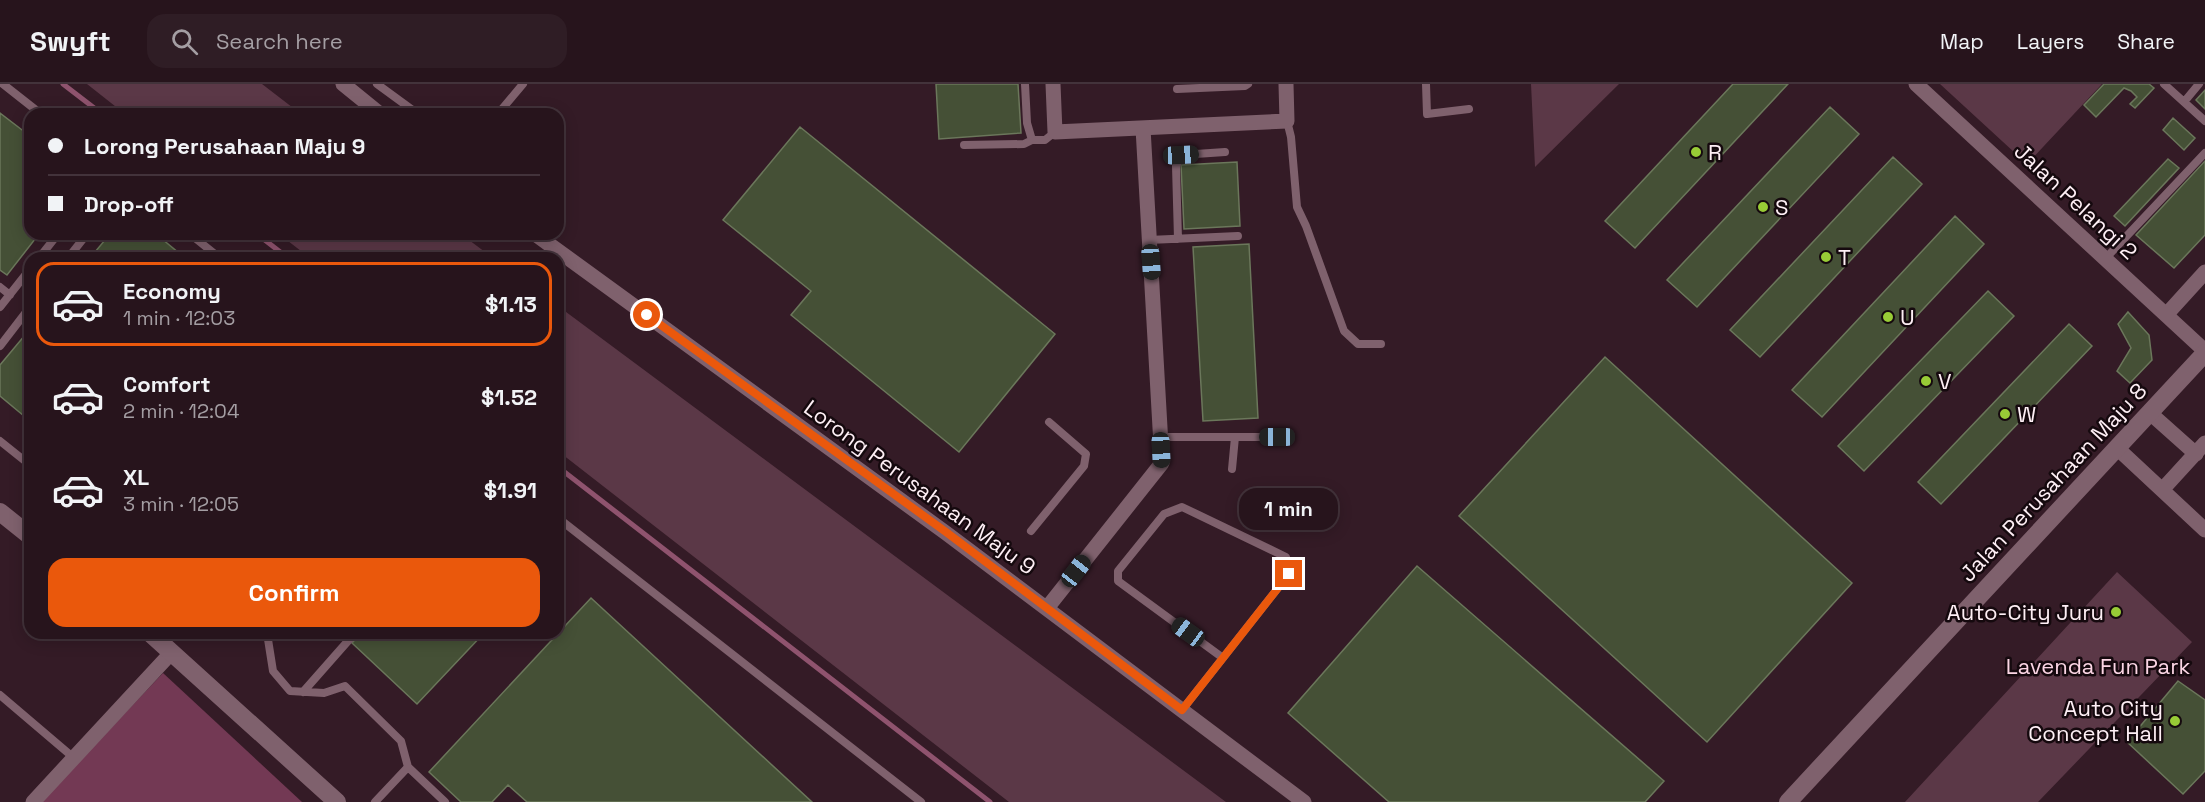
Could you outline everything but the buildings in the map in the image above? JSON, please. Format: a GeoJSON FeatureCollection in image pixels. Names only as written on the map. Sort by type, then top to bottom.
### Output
{"type":"FeatureCollection","features":[{"type":"Feature","properties":{"kind":"street"},"geometry":{"type":"LineString","coordinates":[[342,84],[372,108]]}},
{"type":"Feature","properties":{"kind":"street"},"geometry":{"type":"LineString","coordinates":[[1053,84],[1054,132],[1287,121],[1286,84]]}},
{"type":"Feature","properties":{"kind":"street","name":"Jalan Pelangi 2"},"geometry":{"type":"LineString","coordinates":[[1916,84],[2205,352]]}},
{"type":"Feature","properties":{"kind":"street"},"geometry":{"type":"LineString","coordinates":[[1047,608],[1162,463],[1143,128]]}},
{"type":"Feature","properties":{"kind":"street","name":"Lorong Perusahaan Maju 9"},"geometry":{"type":"LineString","coordinates":[[543,240],[560,252]]}},
{"type":"Feature","properties":{"kind":"street","name":"Lorong Perusahaan Maju 9"},"geometry":{"type":"LineString","coordinates":[[564,255],[1047,608],[1304,802]]}},
{"type":"Feature","properties":{"kind":"street"},"geometry":{"type":"LineString","coordinates":[[2166,315],[2205,272]]}},
{"type":"Feature","properties":{"kind":"street","name":"Jalan Perusahaan Maju 8"},"geometry":{"type":"LineString","coordinates":[[1788,802],[2205,352]]}},
{"type":"Feature","properties":{"kind":"street"},"geometry":{"type":"LineString","coordinates":[[2150,413],[2200,449],[2162,490]]}},
{"type":"Feature","properties":{"kind":"street"},"geometry":{"type":"LineString","coordinates":[[2117,448],[2205,530]]}},
{"type":"Feature","properties":{"kind":"street"},"geometry":{"type":"LineString","coordinates":[[0,512],[24,531]]}},
{"type":"Feature","properties":{"kind":"street"},"geometry":{"type":"LineString","coordinates":[[157,639],[337,802]]}},
{"type":"Feature","properties":{"kind":"street"},"geometry":{"type":"LineString","coordinates":[[33,802],[172,652]]}},
{"type":"Feature","properties":{"kind":"lane"},"geometry":{"type":"LineString","coordinates":[[3,84],[33,108]]}},
{"type":"Feature","properties":{"kind":"lane"},"geometry":{"type":"LineString","coordinates":[[377,84],[410,108]]}},
{"type":"Feature","properties":{"kind":"lane"},"geometry":{"type":"LineString","coordinates":[[503,108],[523,84]]}},
{"type":"Feature","properties":{"kind":"lane"},"geometry":{"type":"LineString","coordinates":[[1025,84],[1027,123],[1032,140]]}},
{"type":"Feature","properties":{"kind":"lane"},"geometry":{"type":"LineString","coordinates":[[1177,89],[1248,84]]}},
{"type":"Feature","properties":{"kind":"lane"},"geometry":{"type":"LineString","coordinates":[[1426,84],[1427,114],[1469,109]]}},
{"type":"Feature","properties":{"kind":"lane"},"geometry":{"type":"LineString","coordinates":[[2164,84],[2205,121]]}},
{"type":"Feature","properties":{"kind":"lane"},"geometry":{"type":"LineString","coordinates":[[2184,102],[2199,84]]}},
{"type":"Feature","properties":{"kind":"lane"},"geometry":{"type":"LineString","coordinates":[[1287,121],[1291,137],[1297,207],[1344,331],[1358,344],[1381,344]]}},
{"type":"Feature","properties":{"kind":"lane"},"geometry":{"type":"LineString","coordinates":[[964,146],[1024,144],[1032,140],[1045,140],[1054,132]]}},
{"type":"Feature","properties":{"kind":"lane"},"geometry":{"type":"LineString","coordinates":[[1178,239],[1176,166],[1181,155],[1225,152]]}},
{"type":"Feature","properties":{"kind":"lane"},"geometry":{"type":"LineString","coordinates":[[2105,259],[2205,153]]}},
{"type":"Feature","properties":{"kind":"lane"},"geometry":{"type":"LineString","coordinates":[[1149,240],[1238,236]]}},
{"type":"Feature","properties":{"kind":"lane"},"geometry":{"type":"LineString","coordinates":[[44,252],[53,240]]}},
{"type":"Feature","properties":{"kind":"lane"},"geometry":{"type":"LineString","coordinates":[[73,252],[82,240]]}},
{"type":"Feature","properties":{"kind":"lane"},"geometry":{"type":"LineString","coordinates":[[197,240],[212,252]]}},
{"type":"Feature","properties":{"kind":"lane"},"geometry":{"type":"LineString","coordinates":[[0,307],[24,277]]}},
{"type":"Feature","properties":{"kind":"lane"},"geometry":{"type":"LineString","coordinates":[[0,287],[10,295]]}},
{"type":"Feature","properties":{"kind":"lane"},"geometry":{"type":"LineString","coordinates":[[0,346],[24,315]]}},
{"type":"Feature","properties":{"kind":"lane"},"geometry":{"type":"LineString","coordinates":[[1031,531],[1084,466],[1086,454],[1049,422]]}},
{"type":"Feature","properties":{"kind":"lane"},"geometry":{"type":"LineString","coordinates":[[1161,437],[1277,437]]}},
{"type":"Feature","properties":{"kind":"lane"},"geometry":{"type":"LineString","coordinates":[[1232,469],[1235,437]]}},
{"type":"Feature","properties":{"kind":"lane"},"geometry":{"type":"LineString","coordinates":[[0,441],[24,460]]}},
{"type":"Feature","properties":{"kind":"lane"},"geometry":{"type":"LineString","coordinates":[[1182,710],[1223,658],[1289,574],[1286,557],[1182,507],[1164,514],[1118,571],[1118,581],[1223,658]]}},
{"type":"Feature","properties":{"kind":"lane"},"geometry":{"type":"LineString","coordinates":[[564,523],[921,802]]}},
{"type":"Feature","properties":{"kind":"lane"},"geometry":{"type":"LineString","coordinates":[[268,639],[273,671],[290,691],[324,693],[345,686],[401,741],[408,767],[445,802]]}},
{"type":"Feature","properties":{"kind":"lane"},"geometry":{"type":"LineString","coordinates":[[303,692],[350,639]]}},
{"type":"Feature","properties":{"kind":"lane"},"geometry":{"type":"LineString","coordinates":[[0,695],[74,758]]}},
{"type":"Feature","properties":{"kind":"lane"},"geometry":{"type":"LineString","coordinates":[[375,802],[408,767]]}},
{"type":"Feature","properties":{"kind":"green space"},"geometry":{"type":"Polygon","coordinates":[[[87,84],[262,84],[293,108],[117,108],[87,84]]]}},
{"type":"Feature","properties":{"kind":"green space"},"geometry":{"type":"Polygon","coordinates":[[[1531,84],[1619,84],[1535,167],[1531,84]]]}},
{"type":"Feature","properties":{"kind":"green space"},"geometry":{"type":"Polygon","coordinates":[[[1940,84],[2102,84],[2027,164],[1940,84]]]}},
{"type":"Feature","properties":{"kind":"green space"},"geometry":{"type":"Polygon","coordinates":[[[287,240],[469,240],[485,252],[302,252],[287,240]]]}},
{"type":"Feature","properties":{"kind":"green space"},"geometry":{"type":"Polygon","coordinates":[[[564,310],[1226,802],[1009,802],[564,456],[564,310]]]}},
{"type":"Feature","properties":{"kind":"green space","name":"Lavenda Fun Park"},"geometry":{"type":"Polygon","coordinates":[[[2117,572],[2192,642],[2038,802],[1905,802],[2117,572]]]}},
{"type":"Feature","properties":{"kind":"shaded area"},"geometry":{"type":"Polygon","coordinates":[[[163,673],[302,802],[41,802],[163,673]]]}},
{"type":"Feature","properties":{"kind":"waterway"},"geometry":{"type":"LineString","coordinates":[[63,84],[94,108]]}},
{"type":"Feature","properties":{"kind":"waterway"},"geometry":{"type":"LineString","coordinates":[[265,240],[280,252]]}},
{"type":"Feature","properties":{"kind":"waterway"},"geometry":{"type":"LineString","coordinates":[[564,472],[990,802]]}},
{"type":"Feature","properties":{"kind":"place","name":"R"},"geometry":{"type":"Point","coordinates":[1696,152]}},
{"type":"Feature","properties":{"kind":"place","name":"S"},"geometry":{"type":"Point","coordinates":[1763,207]}},
{"type":"Feature","properties":{"kind":"place","name":"T"},"geometry":{"type":"Point","coordinates":[1826,257]}},
{"type":"Feature","properties":{"kind":"place","name":"U"},"geometry":{"type":"Point","coordinates":[1888,317]}},
{"type":"Feature","properties":{"kind":"place","name":"V"},"geometry":{"type":"Point","coordinates":[1926,381]}},
{"type":"Feature","properties":{"kind":"place","name":"W"},"geometry":{"type":"Point","coordinates":[2005,414]}},
{"type":"Feature","properties":{"kind":"place","name":"Auto-City Juru"},"geometry":{"type":"Point","coordinates":[2116,612]}},
{"type":"Feature","properties":{"kind":"place","name":"Auto City Concept Hall"},"geometry":{"type":"Point","coordinates":[2175,721]}},
{"type":"Feature","properties":{"kind":"route"},"geometry":{"type":"LineString","coordinates":[[647,315],[946,532],[1182,710],[1289,574]]}}]}
